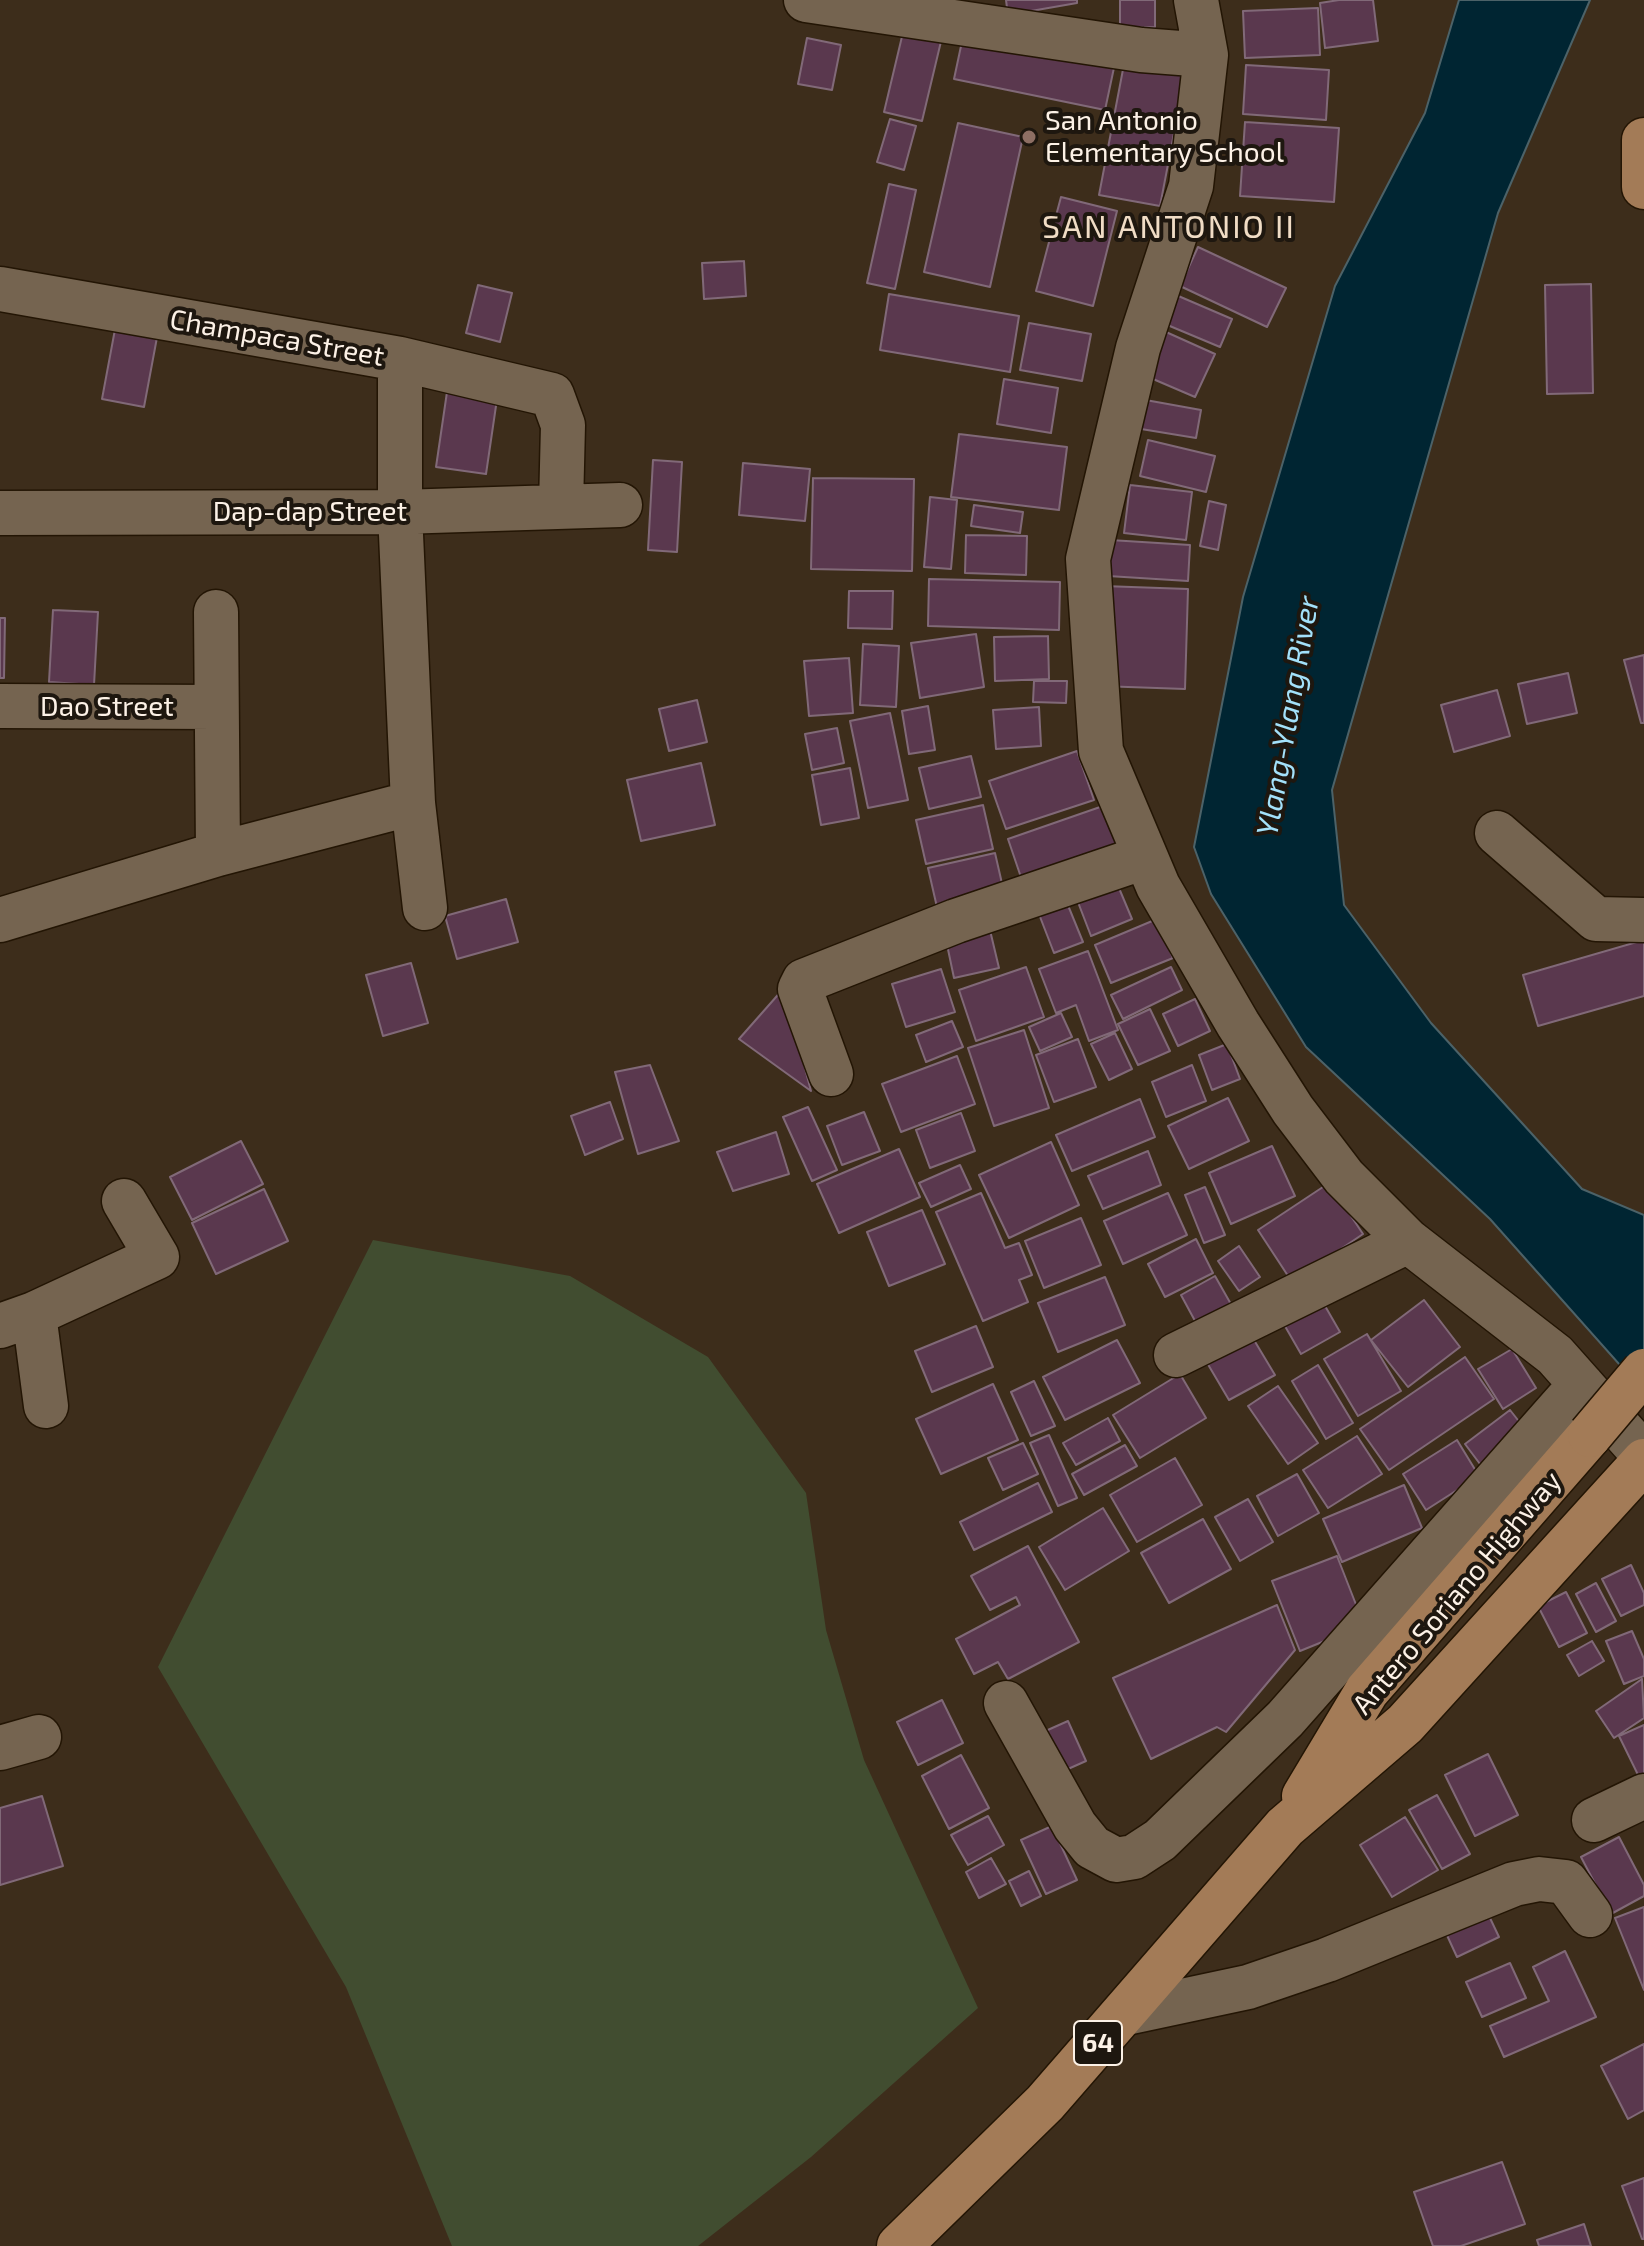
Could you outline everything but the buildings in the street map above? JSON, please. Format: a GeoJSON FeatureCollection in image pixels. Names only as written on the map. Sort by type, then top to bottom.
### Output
{"type":"FeatureCollection","features":[{"type":"Feature","properties":{"kind":"main road"},"geometry":{"type":"LineString","coordinates":[[1644,140],[1644,187]]}},
{"type":"Feature","properties":{"kind":"main road","name":"Antero Soriano Highway"},"geometry":{"type":"LineString","coordinates":[[1285,1827],[1367,1691],[1644,1371]]}},
{"type":"Feature","properties":{"kind":"main road","name":"Antero Soriano Highway"},"geometry":{"type":"LineString","coordinates":[[912,2240],[1045,2103],[1285,1827],[1405,1724],[1640,1464]]}},
{"type":"Feature","properties":{"kind":"street"},"geometry":{"type":"LineString","coordinates":[[806,0],[1141,50],[1206,55]]}},
{"type":"Feature","properties":{"kind":"street"},"geometry":{"type":"LineString","coordinates":[[1196,0],[1206,55],[1191,186],[1138,348],[1088,559],[1101,751],[1158,886],[1238,1024],[1293,1110],[1344,1177],[1408,1241],[1555,1355],[1581,1384],[1640,1464]]}},
{"type":"Feature","properties":{"kind":"street","name":"Champaca Street"},"geometry":{"type":"LineString","coordinates":[[0,289],[400,359],[552,395],[563,425],[561,506]]}},
{"type":"Feature","properties":{"kind":"street"},"geometry":{"type":"LineString","coordinates":[[400,359],[400,512],[413,803],[425,908]]}},
{"type":"Feature","properties":{"kind":"street","name":"Dap-dap Street"},"geometry":{"type":"LineString","coordinates":[[0,513],[400,512],[620,505]]}},
{"type":"Feature","properties":{"kind":"street","name":"Dao Street"},"geometry":{"type":"LineString","coordinates":[[216,612],[214,707],[218,854]]}},
{"type":"Feature","properties":{"kind":"street","name":"Dao Street"},"geometry":{"type":"LineString","coordinates":[[0,706],[214,707]]}},
{"type":"Feature","properties":{"kind":"street"},"geometry":{"type":"LineString","coordinates":[[0,920],[218,854],[413,803]]}},
{"type":"Feature","properties":{"kind":"street"},"geometry":{"type":"LineString","coordinates":[[1497,833],[1596,919],[1644,920]]}},
{"type":"Feature","properties":{"kind":"street"},"geometry":{"type":"LineString","coordinates":[[831,1074],[800,989],[804,981],[956,921],[1145,857]]}},
{"type":"Feature","properties":{"kind":"street"},"geometry":{"type":"LineString","coordinates":[[46,1406],[17,1320],[157,1257],[124,1201]]}},
{"type":"Feature","properties":{"kind":"street"},"geometry":{"type":"LineString","coordinates":[[1176,1355],[1408,1241]]}},
{"type":"Feature","properties":{"kind":"street"},"geometry":{"type":"LineString","coordinates":[[1006,1703],[1075,1826],[1092,1847],[1116,1860],[1134,1857],[1160,1840],[1285,1719],[1581,1384]]}},
{"type":"Feature","properties":{"kind":"street"},"geometry":{"type":"LineString","coordinates":[[1594,1820],[1644,1796]]}},
{"type":"Feature","properties":{"kind":"street"},"geometry":{"type":"LineString","coordinates":[[1126,2013],[1248,1987],[1327,1960],[1514,1884],[1539,1879],[1566,1882],[1590,1915]]}},
{"type":"Feature","properties":{"kind":"green space"},"geometry":{"type":"Polygon","coordinates":[[[373,1240],[570,1276],[708,1357],[806,1493],[826,1630],[864,1760],[978,2008],[811,2157],[698,2246],[452,2246],[346,1987],[158,1667],[373,1240]]]}},
{"type":"Feature","properties":{"kind":"water","name":"Ylang-Ylang River"},"geometry":{"type":"Polygon","coordinates":[[[1459,0],[1590,0],[1498,213],[1332,790],[1344,905],[1431,1023],[1582,1189],[1644,1215],[1644,1392],[1490,1219],[1306,1047],[1211,894],[1194,847],[1243,597],[1335,286],[1425,113],[1459,0]]]}},
{"type":"Feature","properties":{"kind":"place","name":"San Antonio Elementary School"},"geometry":{"type":"Point","coordinates":[1029,137]}},
{"type":"Feature","properties":{"kind":"district","name":"SAN ANTONIO II"},"geometry":{"type":"Point","coordinates":[1169,227]}}]}
